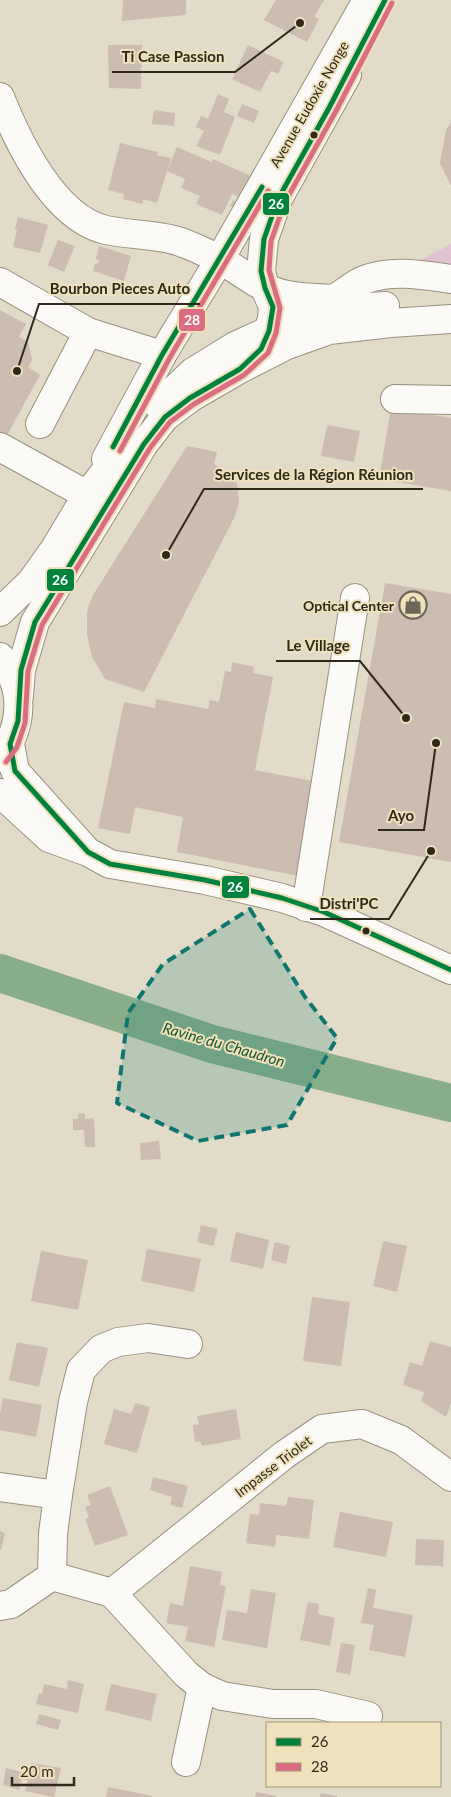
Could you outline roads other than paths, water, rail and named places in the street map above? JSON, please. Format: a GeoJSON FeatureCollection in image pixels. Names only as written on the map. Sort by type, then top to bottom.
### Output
{"type":"FeatureCollection","features":[{"type":"Feature","properties":{"kind":"main road","name":"Avenue Eudoxie Nonge"},"geometry":{"type":"LineString","coordinates":[[87,494],[162,355],[220,260],[367,0]]}},
{"type":"Feature","properties":{"kind":"main road","name":"Avenue Eudoxie Nonge"},"geometry":{"type":"LineString","coordinates":[[240,369],[261,349],[269,331],[273,307],[262,271],[264,239],[278,200],[329,108],[385,0]]}},
{"type":"Feature","properties":{"kind":"main road"},"geometry":{"type":"LineString","coordinates":[[0,97],[12,128],[28,157],[59,201],[90,224],[106,230],[175,240],[220,260],[266,288],[289,295],[366,300],[451,315]]}},
{"type":"Feature","properties":{"kind":"main road"},"geometry":{"type":"LineString","coordinates":[[334,299],[365,280],[394,274],[451,279]]}},
{"type":"Feature","properties":{"kind":"main road"},"geometry":{"type":"LineString","coordinates":[[0,282],[88,332],[162,355]]}},
{"type":"Feature","properties":{"kind":"main road"},"geometry":{"type":"LineString","coordinates":[[0,612],[31,582],[54,550],[87,494],[148,416],[169,393],[193,372],[235,346],[288,322],[338,309],[394,305]]}},
{"type":"Feature","properties":{"kind":"main road"},"geometry":{"type":"LineString","coordinates":[[88,852],[15,771],[5,751],[18,721],[21,670],[36,622],[144,444],[165,417],[190,398],[287,345],[329,330],[451,319]]}},
{"type":"Feature","properties":{"kind":"main road"},"geometry":{"type":"LineString","coordinates":[[40,424],[88,332]]}},
{"type":"Feature","properties":{"kind":"main road"},"geometry":{"type":"LineString","coordinates":[[395,399],[451,400]]}},
{"type":"Feature","properties":{"kind":"main road"},"geometry":{"type":"LineString","coordinates":[[0,447],[87,494]]}},
{"type":"Feature","properties":{"kind":"main road"},"geometry":{"type":"LineString","coordinates":[[306,907],[354,598]]}},
{"type":"Feature","properties":{"kind":"main road"},"geometry":{"type":"LineString","coordinates":[[0,656],[9,667],[18,696]]}},
{"type":"Feature","properties":{"kind":"main road"},"geometry":{"type":"LineString","coordinates":[[0,793],[49,838],[88,852],[110,864],[205,880],[282,898],[324,912],[451,970]]}},
{"type":"Feature","properties":{"kind":"main road"},"geometry":{"type":"LineString","coordinates":[[52,1576],[53,1534],[58,1495],[73,1402],[81,1370],[100,1349],[118,1342],[148,1338],[188,1344]]}},
{"type":"Feature","properties":{"kind":"main road","name":"Impasse Triolet"},"geometry":{"type":"LineString","coordinates":[[112,1593],[284,1455],[322,1429],[362,1424],[401,1440],[451,1477]]}},
{"type":"Feature","properties":{"kind":"main road"},"geometry":{"type":"LineString","coordinates":[[0,1487],[58,1495]]}},
{"type":"Feature","properties":{"kind":"main road"},"geometry":{"type":"LineString","coordinates":[[52,1576],[112,1593],[186,1674],[202,1687],[222,1696],[273,1704],[316,1704],[368,1716]]}},
{"type":"Feature","properties":{"kind":"main road"},"geometry":{"type":"LineString","coordinates":[[0,1606],[11,1604],[52,1576]]}},
{"type":"Feature","properties":{"kind":"main road"},"geometry":{"type":"LineString","coordinates":[[186,1762],[202,1687]]}},
{"type":"Feature","properties":{"kind":"waterway","name":"Ravine du Chaudron"},"geometry":{"type":"LineString","coordinates":[[0,973],[212,1044],[451,1103]]}},
{"type":"Feature","properties":{"kind":"place","name":"Ti Case Passion"},"geometry":{"type":"Point","coordinates":[300,23]}},
{"type":"Feature","properties":{"kind":"place","name":"Bourbon Pieces Auto"},"geometry":{"type":"Point","coordinates":[17,371]}},
{"type":"Feature","properties":{"kind":"place","name":"Services de la Région Réunion"},"geometry":{"type":"Point","coordinates":[166,555]}},
{"type":"Feature","properties":{"kind":"place","name":"Optical Center"},"geometry":{"type":"Point","coordinates":[413,605]}},
{"type":"Feature","properties":{"kind":"place","name":"Le Village"},"geometry":{"type":"Point","coordinates":[406,718]}},
{"type":"Feature","properties":{"kind":"place","name":"Ayo"},"geometry":{"type":"Point","coordinates":[436,743]}},
{"type":"Feature","properties":{"kind":"place","name":"Distri'PC"},"geometry":{"type":"Point","coordinates":[431,851]}}]}
